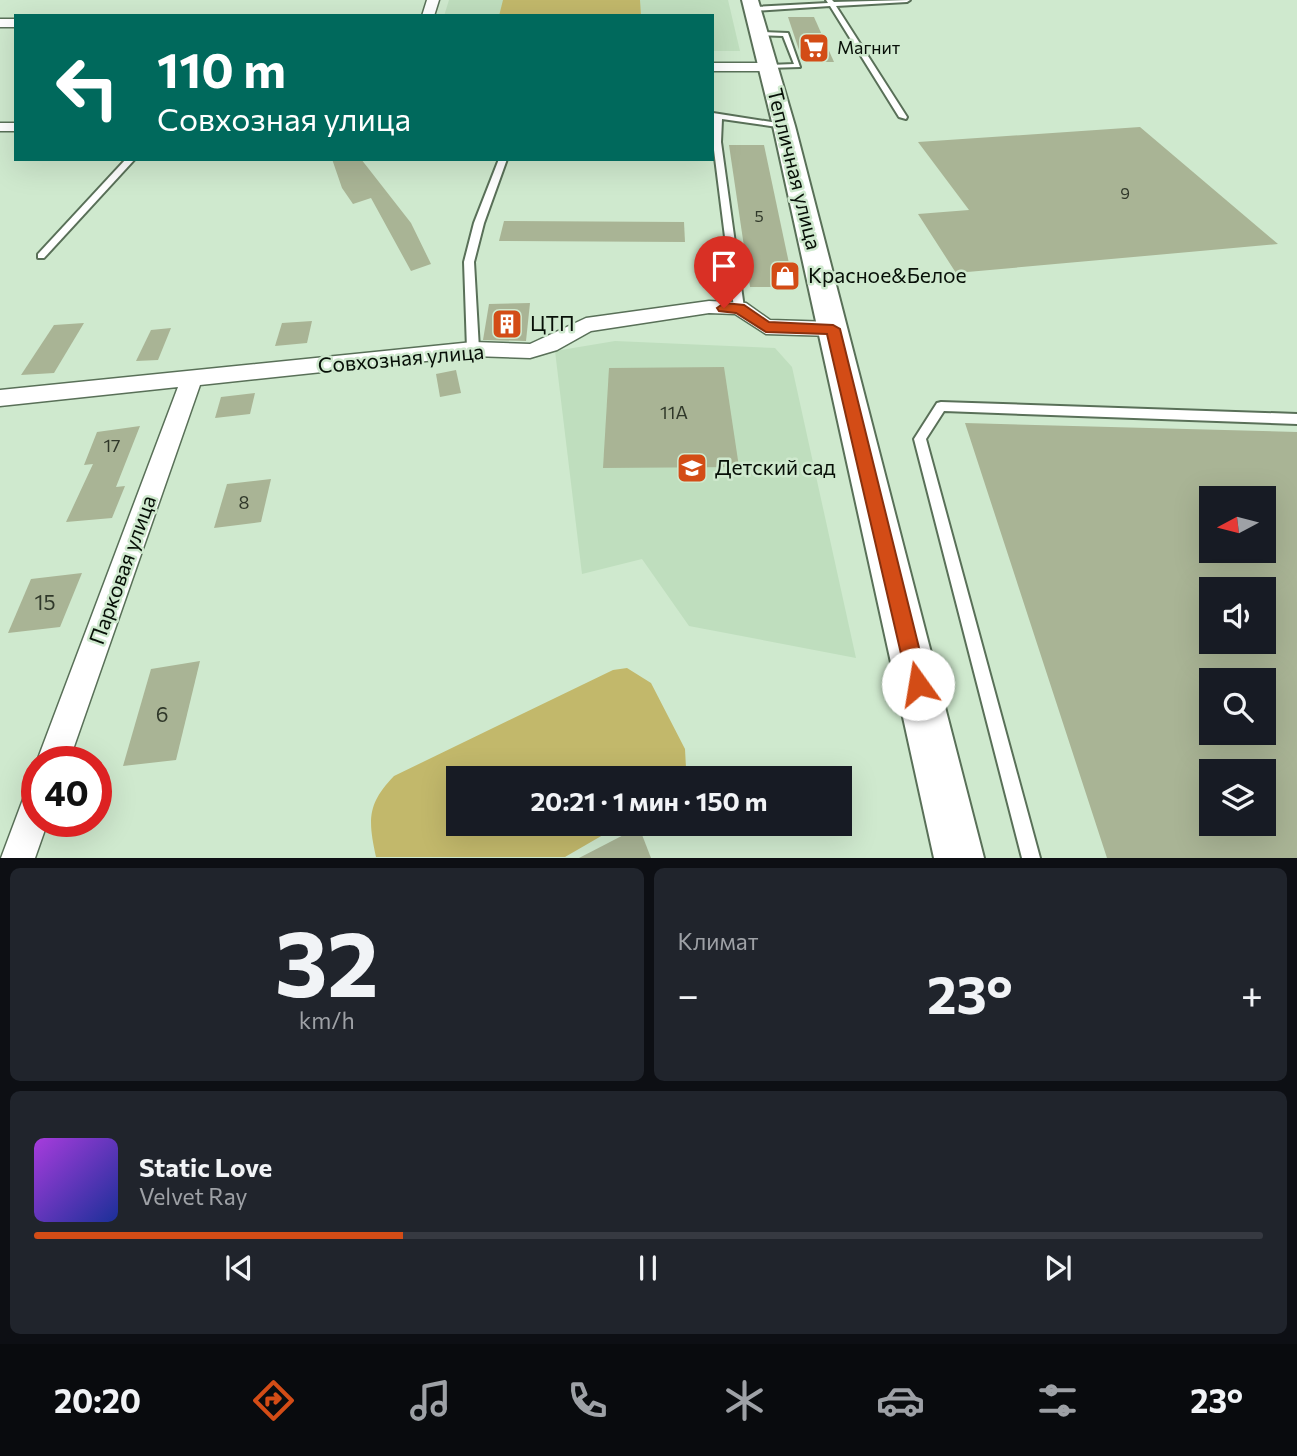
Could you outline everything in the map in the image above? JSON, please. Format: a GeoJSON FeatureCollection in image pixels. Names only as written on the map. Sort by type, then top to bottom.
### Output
{"type":"FeatureCollection","features":[{"type":"Feature","properties":{"kind":"street"},"geometry":{"type":"LineString","coordinates":[[752,5],[769,67]]}},
{"type":"Feature","properties":{"kind":"street","name":"Тепличная улица"},"geometry":{"type":"LineString","coordinates":[[714,67],[769,67],[958,858]]}},
{"type":"Feature","properties":{"kind":"street","name":"Совхозная улица"},"geometry":{"type":"LineString","coordinates":[[0,398],[473,349],[530,351],[550,345],[586,325],[709,307],[739,308]]}},
{"type":"Feature","properties":{"kind":"street"},"geometry":{"type":"LineString","coordinates":[[739,308],[766,327],[833,329]]}},
{"type":"Feature","properties":{"kind":"street","name":"Парковая улица"},"geometry":{"type":"LineString","coordinates":[[58,746],[192,378]]}},
{"type":"Feature","properties":{"kind":"street"},"geometry":{"type":"LineString","coordinates":[[18,858],[26,837]]}},
{"type":"Feature","properties":{"kind":"lane"},"geometry":{"type":"LineString","coordinates":[[752,5],[907,0]]}},
{"type":"Feature","properties":{"kind":"lane"},"geometry":{"type":"LineString","coordinates":[[830,2],[903,117]]}},
{"type":"Feature","properties":{"kind":"lane"},"geometry":{"type":"LineString","coordinates":[[760,34],[786,34],[798,66],[769,67]]}},
{"type":"Feature","properties":{"kind":"lane"},"geometry":{"type":"LineString","coordinates":[[739,308],[715,121],[785,126]]}},
{"type":"Feature","properties":{"kind":"lane"},"geometry":{"type":"LineString","coordinates":[[41,256],[129,161]]}},
{"type":"Feature","properties":{"kind":"lane"},"geometry":{"type":"LineString","coordinates":[[473,349],[469,262],[479,223],[502,161]]}},
{"type":"Feature","properties":{"kind":"lane"},"geometry":{"type":"LineString","coordinates":[[1031,858],[920,439],[941,406],[1297,419]]}},
{"type":"Feature","properties":{"kind":"shaded area"},"geometry":{"type":"Polygon","coordinates":[[[449,0],[728,0],[740,51],[714,51],[714,14],[445,14],[449,0]]]}},
{"type":"Feature","properties":{"kind":"shaded area"},"geometry":{"type":"Polygon","coordinates":[[[503,0],[640,0],[641,14],[500,14],[503,0]]]}},
{"type":"Feature","properties":{"kind":"shaded area","name":"Детский сад"},"geometry":{"type":"Polygon","coordinates":[[[615,341],[775,348],[792,367],[856,658],[689,626],[642,559],[582,574],[555,351],[615,341]]]}},
{"type":"Feature","properties":{"kind":"shaded area"},"geometry":{"type":"Polygon","coordinates":[[[627,668],[651,683],[685,749],[686,766],[446,766],[446,836],[601,836],[565,857],[376,857],[371,822],[374,804],[394,776],[613,670],[627,668]]]}},
{"type":"Feature","properties":{"kind":"building","name":"Магнит"},"geometry":{"type":"Polygon","coordinates":[[[788,17],[814,17],[834,62],[803,62],[788,17]]]}},
{"type":"Feature","properties":{"kind":"building"},"geometry":{"type":"Polygon","coordinates":[[[1140,127],[1278,244],[956,273],[918,214],[969,210],[918,142],[1140,127]]]}},
{"type":"Feature","properties":{"kind":"building"},"geometry":{"type":"Polygon","coordinates":[[[729,145],[764,145],[794,287],[750,287],[729,145]]]}},
{"type":"Feature","properties":{"kind":"building"},"geometry":{"type":"Polygon","coordinates":[[[333,161],[363,161],[411,223],[431,264],[411,271],[371,198],[353,204],[342,188],[333,161]]]}},
{"type":"Feature","properties":{"kind":"building"},"geometry":{"type":"Polygon","coordinates":[[[504,221],[684,222],[685,242],[499,241],[504,221]]]}},
{"type":"Feature","properties":{"kind":"building","name":"ЦТП"},"geometry":{"type":"Polygon","coordinates":[[[530,303],[526,341],[483,340],[489,304],[530,303]]]}},
{"type":"Feature","properties":{"kind":"building"},"geometry":{"type":"Polygon","coordinates":[[[312,321],[307,343],[275,346],[282,323],[312,321]]]}},
{"type":"Feature","properties":{"kind":"building"},"geometry":{"type":"Polygon","coordinates":[[[84,323],[54,373],[21,375],[54,325],[84,323]]]}},
{"type":"Feature","properties":{"kind":"building"},"geometry":{"type":"Polygon","coordinates":[[[171,328],[158,360],[136,361],[151,330],[171,328]]]}},
{"type":"Feature","properties":{"kind":"building"},"geometry":{"type":"Polygon","coordinates":[[[724,367],[739,467],[603,468],[609,368],[724,367]]]}},
{"type":"Feature","properties":{"kind":"building"},"geometry":{"type":"Polygon","coordinates":[[[456,370],[461,393],[440,397],[436,374],[456,370]]]}},
{"type":"Feature","properties":{"kind":"building"},"geometry":{"type":"Polygon","coordinates":[[[255,393],[250,414],[215,418],[221,397],[255,393]]]}},
{"type":"Feature","properties":{"kind":"building"},"geometry":{"type":"Polygon","coordinates":[[[965,423],[1297,432],[1297,858],[1107,858],[965,423]]]}},
{"type":"Feature","properties":{"kind":"building"},"geometry":{"type":"Polygon","coordinates":[[[140,426],[116,487],[125,486],[112,518],[66,522],[93,464],[84,465],[97,432],[140,426]]]}},
{"type":"Feature","properties":{"kind":"building"},"geometry":{"type":"Polygon","coordinates":[[[271,479],[261,522],[214,528],[227,484],[271,479]]]}},
{"type":"Feature","properties":{"kind":"building"},"geometry":{"type":"Polygon","coordinates":[[[82,573],[60,627],[8,633],[31,579],[82,573]]]}},
{"type":"Feature","properties":{"kind":"building"},"geometry":{"type":"Polygon","coordinates":[[[200,661],[176,760],[123,766],[151,669],[200,661]]]}},
{"type":"Feature","properties":{"kind":"building"},"geometry":{"type":"Polygon","coordinates":[[[622,836],[642,836],[651,858],[579,858],[622,836]]]}},
{"type":"Feature","properties":{"kind":"place","name":"Магнит"},"geometry":{"type":"Point","coordinates":[814,48]}},
{"type":"Feature","properties":{"kind":"place","name":"Красное&Белое"},"geometry":{"type":"Point","coordinates":[785,276]}},
{"type":"Feature","properties":{"kind":"place","name":"ЦТП"},"geometry":{"type":"Point","coordinates":[507,324]}},
{"type":"Feature","properties":{"kind":"place","name":"Детский сад"},"geometry":{"type":"Point","coordinates":[692,468]}},
{"type":"Feature","properties":{"kind":"route"},"geometry":{"type":"LineString","coordinates":[[724,308],[739,308],[766,327],[833,329],[918,684]]}}]}
